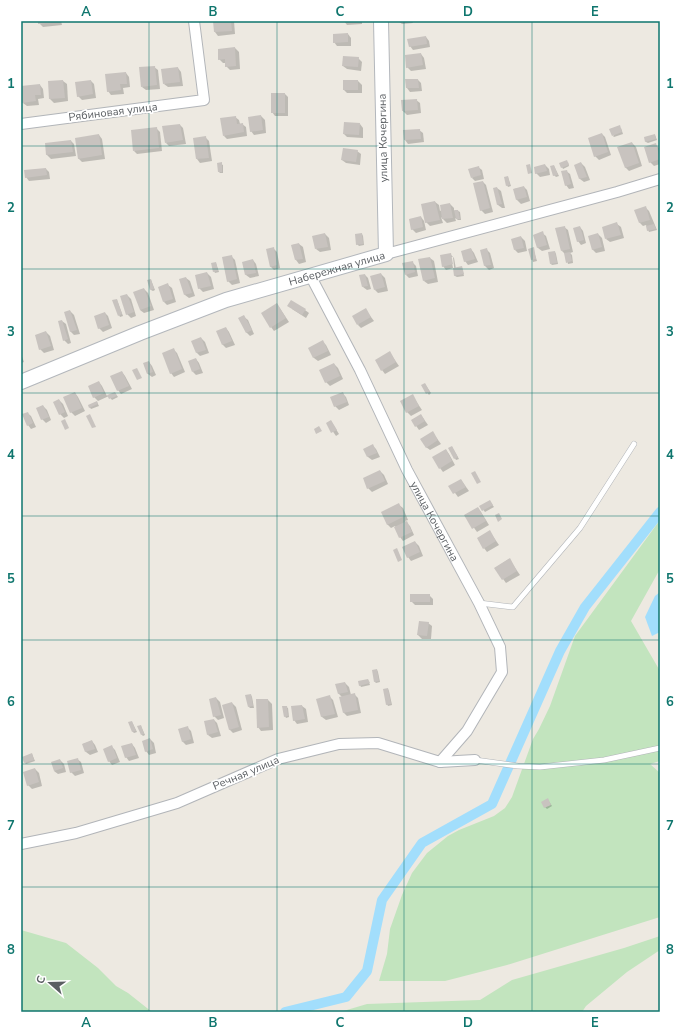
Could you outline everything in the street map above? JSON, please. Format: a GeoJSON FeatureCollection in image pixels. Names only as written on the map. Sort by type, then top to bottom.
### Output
{"type":"FeatureCollection","features":[{"type":"Feature","properties":{"kind":"street","name":"Рябиновая улица"},"geometry":{"type":"LineString","coordinates":[[21,124],[204,100],[194,21]]}},
{"type":"Feature","properties":{"kind":"street","name":"улица Кочергина"},"geometry":{"type":"LineString","coordinates":[[381,21],[386,254]]}},
{"type":"Feature","properties":{"kind":"street","name":"Набережная улица"},"geometry":{"type":"LineString","coordinates":[[21,382],[140,333],[226,300],[386,254],[660,179]]}},
{"type":"Feature","properties":{"kind":"street","name":"улица Кочергина"},"geometry":{"type":"LineString","coordinates":[[310,276],[360,370],[407,470],[479,603],[500,647],[502,672],[467,731],[440,762]]}},
{"type":"Feature","properties":{"kind":"street","name":"Речная улица"},"geometry":{"type":"LineString","coordinates":[[21,844],[76,833],[177,802],[278,759],[339,744],[378,743],[440,762],[475,760]]}},
{"type":"Feature","properties":{"kind":"lane"},"geometry":{"type":"LineString","coordinates":[[479,603],[513,607],[580,528],[634,444]]}},
{"type":"Feature","properties":{"kind":"lane"},"geometry":{"type":"LineString","coordinates":[[475,760],[518,766],[540,767],[604,760],[660,748]]}},
{"type":"Feature","properties":{"kind":"green space"},"geometry":{"type":"Polygon","coordinates":[[[660,520],[660,569],[631,621],[660,671],[660,761],[650,764],[660,773],[660,917],[507,965],[445,981],[379,981],[387,954],[390,929],[402,895],[412,873],[427,853],[448,836],[494,816],[505,808],[512,797],[533,739],[550,706],[575,636],[660,520]]]}},
{"type":"Feature","properties":{"kind":"green space"},"geometry":{"type":"Polygon","coordinates":[[[21,930],[66,943],[98,968],[116,986],[128,993],[152,1012],[21,1012],[21,930]]]}},
{"type":"Feature","properties":{"kind":"green space"},"geometry":{"type":"Polygon","coordinates":[[[660,936],[660,950],[627,972],[586,1006],[582,1012],[340,1012],[367,1004],[480,1000],[512,980],[624,948],[660,936]]]}},
{"type":"Feature","properties":{"kind":"water"},"geometry":{"type":"Polygon","coordinates":[[[660,592],[660,632],[652,636],[645,617],[655,596],[660,592]]]}},
{"type":"Feature","properties":{"kind":"building"},"geometry":{"type":"Polygon","coordinates":[[[38,21],[53,21],[53,22],[38,24],[38,21]]]}},
{"type":"Feature","properties":{"kind":"building"},"geometry":{"type":"Polygon","coordinates":[[[213,21],[231,21],[232,31],[214,32],[213,21]]]}},
{"type":"Feature","properties":{"kind":"building"},"geometry":{"type":"Polygon","coordinates":[[[348,33],[348,42],[333,43],[333,34],[348,33]]]}},
{"type":"Feature","properties":{"kind":"building"},"geometry":{"type":"Polygon","coordinates":[[[426,36],[427,44],[409,47],[407,39],[426,36]]]}},
{"type":"Feature","properties":{"kind":"building"},"geometry":{"type":"Polygon","coordinates":[[[235,47],[236,66],[225,67],[225,59],[218,60],[218,49],[235,47]]]}},
{"type":"Feature","properties":{"kind":"building"},"geometry":{"type":"Polygon","coordinates":[[[421,53],[423,65],[406,68],[405,55],[421,53]]]}},
{"type":"Feature","properties":{"kind":"building"},"geometry":{"type":"Polygon","coordinates":[[[343,56],[359,57],[358,67],[342,66],[343,56]]]}},
{"type":"Feature","properties":{"kind":"building"},"geometry":{"type":"Polygon","coordinates":[[[155,66],[157,85],[141,87],[139,67],[155,66]]]}},
{"type":"Feature","properties":{"kind":"building"},"geometry":{"type":"Polygon","coordinates":[[[178,67],[180,82],[163,84],[161,69],[178,67]]]}},
{"type":"Feature","properties":{"kind":"building"},"geometry":{"type":"Polygon","coordinates":[[[126,72],[127,84],[120,84],[121,90],[107,92],[105,74],[126,72]]]}},
{"type":"Feature","properties":{"kind":"building"},"geometry":{"type":"Polygon","coordinates":[[[405,79],[418,79],[419,88],[406,88],[405,79]]]}},
{"type":"Feature","properties":{"kind":"building"},"geometry":{"type":"Polygon","coordinates":[[[63,80],[65,98],[49,99],[48,81],[63,80]]]}},
{"type":"Feature","properties":{"kind":"building"},"geometry":{"type":"Polygon","coordinates":[[[91,80],[93,94],[77,97],[75,82],[91,80]]]}},
{"type":"Feature","properties":{"kind":"building"},"geometry":{"type":"Polygon","coordinates":[[[343,80],[358,80],[358,90],[343,90],[343,80]]]}},
{"type":"Feature","properties":{"kind":"building"},"geometry":{"type":"Polygon","coordinates":[[[40,84],[41,95],[35,95],[36,101],[22,103],[21,86],[40,84]]]}},
{"type":"Feature","properties":{"kind":"building"},"geometry":{"type":"Polygon","coordinates":[[[271,93],[285,93],[285,113],[271,113],[271,93]]]}},
{"type":"Feature","properties":{"kind":"building"},"geometry":{"type":"Polygon","coordinates":[[[417,99],[418,110],[402,111],[401,100],[417,99]]]}},
{"type":"Feature","properties":{"kind":"building"},"geometry":{"type":"Polygon","coordinates":[[[261,115],[263,130],[250,132],[248,117],[261,115]]]}},
{"type":"Feature","properties":{"kind":"building"},"geometry":{"type":"Polygon","coordinates":[[[236,116],[237,124],[243,123],[244,132],[223,136],[220,118],[236,116]]]}},
{"type":"Feature","properties":{"kind":"building"},"geometry":{"type":"Polygon","coordinates":[[[344,122],[360,123],[359,135],[343,134],[344,122]]]}},
{"type":"Feature","properties":{"kind":"building"},"geometry":{"type":"Polygon","coordinates":[[[180,124],[183,140],[165,143],[162,126],[180,124]]]}},
{"type":"Feature","properties":{"kind":"building"},"geometry":{"type":"Polygon","coordinates":[[[620,125],[622,132],[612,136],[609,129],[620,125]]]}},
{"type":"Feature","properties":{"kind":"building"},"geometry":{"type":"Polygon","coordinates":[[[157,127],[159,148],[133,151],[131,130],[157,127]]]}},
{"type":"Feature","properties":{"kind":"building"},"geometry":{"type":"Polygon","coordinates":[[[420,129],[421,139],[404,140],[403,130],[420,129]]]}},
{"type":"Feature","properties":{"kind":"building"},"geometry":{"type":"Polygon","coordinates":[[[602,133],[608,152],[594,157],[588,138],[602,133]]]}},
{"type":"Feature","properties":{"kind":"building"},"geometry":{"type":"Polygon","coordinates":[[[99,134],[102,155],[78,159],[75,138],[99,134]]]}},
{"type":"Feature","properties":{"kind":"building"},"geometry":{"type":"Polygon","coordinates":[[[655,134],[656,139],[645,142],[644,137],[655,134]]]}},
{"type":"Feature","properties":{"kind":"building"},"geometry":{"type":"Polygon","coordinates":[[[206,136],[209,158],[196,159],[193,138],[206,136]]]}},
{"type":"Feature","properties":{"kind":"building"},"geometry":{"type":"Polygon","coordinates":[[[71,140],[73,152],[46,155],[45,143],[71,140]]]}},
{"type":"Feature","properties":{"kind":"building"},"geometry":{"type":"Polygon","coordinates":[[[632,142],[639,163],[625,168],[617,147],[632,142]]]}},
{"type":"Feature","properties":{"kind":"building"},"geometry":{"type":"Polygon","coordinates":[[[656,143],[660,159],[649,163],[644,147],[656,143]]]}},
{"type":"Feature","properties":{"kind":"building"},"geometry":{"type":"Polygon","coordinates":[[[343,148],[358,150],[356,162],[341,160],[343,148]]]}},
{"type":"Feature","properties":{"kind":"building"},"geometry":{"type":"Polygon","coordinates":[[[567,160],[569,165],[561,168],[559,163],[567,160]]]}},
{"type":"Feature","properties":{"kind":"building"},"geometry":{"type":"Polygon","coordinates":[[[222,162],[222,172],[218,172],[217,163],[222,162]]]}},
{"type":"Feature","properties":{"kind":"building"},"geometry":{"type":"Polygon","coordinates":[[[581,162],[587,177],[579,179],[574,165],[581,162]]]}},
{"type":"Feature","properties":{"kind":"building"},"geometry":{"type":"Polygon","coordinates":[[[530,164],[532,173],[528,174],[526,165],[530,164]]]}},
{"type":"Feature","properties":{"kind":"building"},"geometry":{"type":"Polygon","coordinates":[[[545,164],[547,171],[535,174],[534,167],[545,164]]]}},
{"type":"Feature","properties":{"kind":"building"},"geometry":{"type":"Polygon","coordinates":[[[554,165],[558,175],[553,176],[550,166],[554,165]]]}},
{"type":"Feature","properties":{"kind":"building"},"geometry":{"type":"Polygon","coordinates":[[[479,166],[481,175],[471,178],[468,169],[479,166]]]}},
{"type":"Feature","properties":{"kind":"building"},"geometry":{"type":"Polygon","coordinates":[[[46,168],[47,175],[25,178],[24,170],[46,168]]]}},
{"type":"Feature","properties":{"kind":"building"},"geometry":{"type":"Polygon","coordinates":[[[567,170],[571,184],[565,186],[561,171],[567,170]]]}},
{"type":"Feature","properties":{"kind":"building"},"geometry":{"type":"Polygon","coordinates":[[[508,176],[510,185],[506,186],[504,177],[508,176]]]}},
{"type":"Feature","properties":{"kind":"building"},"geometry":{"type":"Polygon","coordinates":[[[483,181],[490,208],[480,211],[473,183],[483,181]]]}},
{"type":"Feature","properties":{"kind":"building"},"geometry":{"type":"Polygon","coordinates":[[[524,186],[527,197],[516,200],[513,189],[524,186]]]}},
{"type":"Feature","properties":{"kind":"building"},"geometry":{"type":"Polygon","coordinates":[[[497,187],[502,204],[497,205],[493,188],[497,187]]]}},
{"type":"Feature","properties":{"kind":"building"},"geometry":{"type":"Polygon","coordinates":[[[435,201],[440,220],[425,223],[421,204],[435,201]]]}},
{"type":"Feature","properties":{"kind":"building"},"geometry":{"type":"Polygon","coordinates":[[[450,203],[453,218],[442,219],[440,205],[450,203]]]}},
{"type":"Feature","properties":{"kind":"building"},"geometry":{"type":"Polygon","coordinates":[[[646,206],[650,220],[639,223],[634,210],[646,206]]]}},
{"type":"Feature","properties":{"kind":"building"},"geometry":{"type":"Polygon","coordinates":[[[454,210],[458,210],[460,219],[456,219],[454,210]]]}},
{"type":"Feature","properties":{"kind":"building"},"geometry":{"type":"Polygon","coordinates":[[[421,216],[423,227],[411,230],[409,219],[421,216]]]}},
{"type":"Feature","properties":{"kind":"building"},"geometry":{"type":"Polygon","coordinates":[[[617,222],[621,235],[605,239],[602,227],[617,222]]]}},
{"type":"Feature","properties":{"kind":"building"},"geometry":{"type":"Polygon","coordinates":[[[654,224],[656,229],[647,231],[646,226],[654,224]]]}},
{"type":"Feature","properties":{"kind":"building"},"geometry":{"type":"Polygon","coordinates":[[[565,226],[570,249],[561,251],[555,228],[565,226]]]}},
{"type":"Feature","properties":{"kind":"building"},"geometry":{"type":"Polygon","coordinates":[[[580,226],[584,240],[577,242],[573,228],[580,226]]]}},
{"type":"Feature","properties":{"kind":"building"},"geometry":{"type":"Polygon","coordinates":[[[543,231],[547,245],[537,248],[533,235],[543,231]]]}},
{"type":"Feature","properties":{"kind":"building"},"geometry":{"type":"Polygon","coordinates":[[[325,233],[328,247],[315,249],[312,236],[325,233]]]}},
{"type":"Feature","properties":{"kind":"building"},"geometry":{"type":"Polygon","coordinates":[[[362,233],[363,244],[356,245],[355,234],[362,233]]]}},
{"type":"Feature","properties":{"kind":"building"},"geometry":{"type":"Polygon","coordinates":[[[598,233],[602,247],[592,250],[588,236],[598,233]]]}},
{"type":"Feature","properties":{"kind":"building"},"geometry":{"type":"Polygon","coordinates":[[[521,236],[524,248],[514,250],[511,239],[521,236]]]}},
{"type":"Feature","properties":{"kind":"building"},"geometry":{"type":"Polygon","coordinates":[[[299,243],[303,259],[295,260],[291,245],[299,243]]]}},
{"type":"Feature","properties":{"kind":"building"},"geometry":{"type":"Polygon","coordinates":[[[274,247],[277,265],[270,267],[266,249],[274,247]]]}},
{"type":"Feature","properties":{"kind":"building"},"geometry":{"type":"Polygon","coordinates":[[[534,247],[536,259],[531,260],[528,249],[534,247]]]}},
{"type":"Feature","properties":{"kind":"building"},"geometry":{"type":"Polygon","coordinates":[[[471,248],[475,259],[464,262],[461,251],[471,248]]]}},
{"type":"Feature","properties":{"kind":"building"},"geometry":{"type":"Polygon","coordinates":[[[487,248],[491,265],[484,266],[480,250],[487,248]]]}},
{"type":"Feature","properties":{"kind":"building"},"geometry":{"type":"Polygon","coordinates":[[[555,251],[557,263],[550,264],[548,252],[555,251]]]}},
{"type":"Feature","properties":{"kind":"building"},"geometry":{"type":"Polygon","coordinates":[[[570,252],[572,261],[566,263],[564,253],[570,252]]]}},
{"type":"Feature","properties":{"kind":"building"},"geometry":{"type":"Polygon","coordinates":[[[451,253],[453,264],[442,267],[440,255],[451,253]]]}},
{"type":"Feature","properties":{"kind":"building"},"geometry":{"type":"Polygon","coordinates":[[[232,255],[237,279],[227,282],[222,257],[232,255]]]}},
{"type":"Feature","properties":{"kind":"building"},"geometry":{"type":"Polygon","coordinates":[[[430,257],[435,278],[423,281],[418,259],[430,257]]]}},
{"type":"Feature","properties":{"kind":"building"},"geometry":{"type":"Polygon","coordinates":[[[253,259],[256,273],[245,275],[242,262],[253,259]]]}},
{"type":"Feature","properties":{"kind":"building"},"geometry":{"type":"Polygon","coordinates":[[[413,261],[415,272],[405,275],[402,263],[413,261]]]}},
{"type":"Feature","properties":{"kind":"building"},"geometry":{"type":"Polygon","coordinates":[[[216,262],[218,271],[213,272],[211,263],[216,262]]]}},
{"type":"Feature","properties":{"kind":"building"},"geometry":{"type":"Polygon","coordinates":[[[462,266],[464,274],[454,276],[453,268],[462,266]]]}},
{"type":"Feature","properties":{"kind":"building"},"geometry":{"type":"Polygon","coordinates":[[[207,272],[211,286],[198,289],[195,275],[207,272]]]}},
{"type":"Feature","properties":{"kind":"building"},"geometry":{"type":"Polygon","coordinates":[[[381,273],[385,287],[374,290],[370,276],[381,273]]]}},
{"type":"Feature","properties":{"kind":"building"},"geometry":{"type":"Polygon","coordinates":[[[365,274],[368,286],[362,287],[359,275],[365,274]]]}},
{"type":"Feature","properties":{"kind":"building"},"geometry":{"type":"Polygon","coordinates":[[[186,277],[192,293],[184,295],[179,279],[186,277]]]}},
{"type":"Feature","properties":{"kind":"building"},"geometry":{"type":"Polygon","coordinates":[[[151,279],[154,289],[150,290],[147,280],[151,279]]]}},
{"type":"Feature","properties":{"kind":"building"},"geometry":{"type":"Polygon","coordinates":[[[168,283],[173,299],[163,302],[158,287],[168,283]]]}},
{"type":"Feature","properties":{"kind":"building"},"geometry":{"type":"Polygon","coordinates":[[[144,288],[151,306],[140,310],[133,292],[144,288]]]}},
{"type":"Feature","properties":{"kind":"building"},"geometry":{"type":"Polygon","coordinates":[[[127,294],[134,312],[126,315],[120,296],[127,294]]]}},
{"type":"Feature","properties":{"kind":"building"},"geometry":{"type":"Polygon","coordinates":[[[117,299],[122,314],[118,316],[112,300],[117,299]]]}},
{"type":"Feature","properties":{"kind":"building"},"geometry":{"type":"Polygon","coordinates":[[[291,300],[306,309],[302,315],[287,306],[291,300]]]}},
{"type":"Feature","properties":{"kind":"building"},"geometry":{"type":"Polygon","coordinates":[[[277,303],[286,318],[270,328],[261,313],[277,303]]]}},
{"type":"Feature","properties":{"kind":"building"},"geometry":{"type":"Polygon","coordinates":[[[366,308],[371,317],[357,325],[352,316],[366,308]]]}},
{"type":"Feature","properties":{"kind":"building"},"geometry":{"type":"Polygon","coordinates":[[[70,310],[77,330],[70,332],[64,312],[70,310]]]}},
{"type":"Feature","properties":{"kind":"building"},"geometry":{"type":"Polygon","coordinates":[[[105,312],[109,325],[98,329],[94,316],[105,312]]]}},
{"type":"Feature","properties":{"kind":"building"},"geometry":{"type":"Polygon","coordinates":[[[244,315],[252,330],[246,333],[238,318],[244,315]]]}},
{"type":"Feature","properties":{"kind":"building"},"geometry":{"type":"Polygon","coordinates":[[[62,320],[68,339],[63,341],[58,321],[62,320]]]}},
{"type":"Feature","properties":{"kind":"building"},"geometry":{"type":"Polygon","coordinates":[[[226,327],[232,341],[222,345],[216,331],[226,327]]]}},
{"type":"Feature","properties":{"kind":"building"},"geometry":{"type":"Polygon","coordinates":[[[46,331],[51,346],[39,350],[35,335],[46,331]]]}},
{"type":"Feature","properties":{"kind":"building"},"geometry":{"type":"Polygon","coordinates":[[[201,337],[206,350],[196,353],[191,341],[201,337]]]}},
{"type":"Feature","properties":{"kind":"building"},"geometry":{"type":"Polygon","coordinates":[[[323,340],[328,351],[313,358],[308,348],[323,340]]]}},
{"type":"Feature","properties":{"kind":"building"},"geometry":{"type":"Polygon","coordinates":[[[174,348],[182,369],[170,374],[162,353],[174,348]]]}},
{"type":"Feature","properties":{"kind":"building"},"geometry":{"type":"Polygon","coordinates":[[[390,351],[396,362],[381,371],[375,360],[390,351]]]}},
{"type":"Feature","properties":{"kind":"building"},"geometry":{"type":"Polygon","coordinates":[[[196,358],[200,369],[192,372],[188,361],[196,358]]]}},
{"type":"Feature","properties":{"kind":"building"},"geometry":{"type":"Polygon","coordinates":[[[149,361],[153,372],[147,374],[143,363],[149,361]]]}},
{"type":"Feature","properties":{"kind":"building"},"geometry":{"type":"Polygon","coordinates":[[[334,363],[340,376],[325,383],[319,370],[334,363]]]}},
{"type":"Feature","properties":{"kind":"building"},"geometry":{"type":"Polygon","coordinates":[[[137,368],[142,378],[137,380],[132,370],[137,368]]]}},
{"type":"Feature","properties":{"kind":"building"},"geometry":{"type":"Polygon","coordinates":[[[122,371],[129,386],[117,391],[110,376],[122,371]]]}},
{"type":"Feature","properties":{"kind":"building"},"geometry":{"type":"Polygon","coordinates":[[[99,381],[104,393],[93,398],[88,386],[99,381]]]}},
{"type":"Feature","properties":{"kind":"building"},"geometry":{"type":"Polygon","coordinates":[[[425,383],[430,392],[426,394],[421,385],[425,383]]]}},
{"type":"Feature","properties":{"kind":"building"},"geometry":{"type":"Polygon","coordinates":[[[75,392],[82,408],[70,413],[63,397],[75,392]]]}},
{"type":"Feature","properties":{"kind":"building"},"geometry":{"type":"Polygon","coordinates":[[[115,392],[117,396],[109,399],[107,395],[115,392]]]}},
{"type":"Feature","properties":{"kind":"building"},"geometry":{"type":"Polygon","coordinates":[[[343,392],[347,402],[334,407],[330,397],[343,392]]]}},
{"type":"Feature","properties":{"kind":"building"},"geometry":{"type":"Polygon","coordinates":[[[413,394],[419,406],[406,413],[400,401],[413,394]]]}},
{"type":"Feature","properties":{"kind":"building"},"geometry":{"type":"Polygon","coordinates":[[[59,399],[65,412],[59,415],[53,402],[59,399]]]}},
{"type":"Feature","properties":{"kind":"building"},"geometry":{"type":"Polygon","coordinates":[[[97,401],[98,404],[89,408],[88,405],[97,401]]]}},
{"type":"Feature","properties":{"kind":"building"},"geometry":{"type":"Polygon","coordinates":[[[43,405],[49,417],[41,420],[36,408],[43,405]]]}},
{"type":"Feature","properties":{"kind":"building"},"geometry":{"type":"Polygon","coordinates":[[[28,412],[33,423],[27,426],[22,414],[28,412]]]}},
{"type":"Feature","properties":{"kind":"building"},"geometry":{"type":"Polygon","coordinates":[[[90,414],[96,427],[92,428],[86,416],[90,414]]]}},
{"type":"Feature","properties":{"kind":"building"},"geometry":{"type":"Polygon","coordinates":[[[421,414],[425,421],[415,427],[411,420],[421,414]]]}},
{"type":"Feature","properties":{"kind":"building"},"geometry":{"type":"Polygon","coordinates":[[[65,419],[69,428],[65,430],[61,421],[65,419]]]}},
{"type":"Feature","properties":{"kind":"building"},"geometry":{"type":"Polygon","coordinates":[[[331,420],[337,430],[331,433],[326,423],[331,420]]]}},
{"type":"Feature","properties":{"kind":"building"},"geometry":{"type":"Polygon","coordinates":[[[319,426],[322,431],[316,434],[314,429],[319,426]]]}},
{"type":"Feature","properties":{"kind":"building"},"geometry":{"type":"Polygon","coordinates":[[[433,431],[438,440],[426,448],[420,439],[433,431]]]}},
{"type":"Feature","properties":{"kind":"building"},"geometry":{"type":"Polygon","coordinates":[[[373,444],[377,453],[367,457],[363,449],[373,444]]]}},
{"type":"Feature","properties":{"kind":"building"},"geometry":{"type":"Polygon","coordinates":[[[452,446],[458,457],[454,459],[448,448],[452,446]]]}},
{"type":"Feature","properties":{"kind":"building"},"geometry":{"type":"Polygon","coordinates":[[[446,449],[452,461],[439,469],[432,457],[446,449]]]}},
{"type":"Feature","properties":{"kind":"building"},"geometry":{"type":"Polygon","coordinates":[[[380,470],[385,481],[367,489],[363,478],[380,470]]]}},
{"type":"Feature","properties":{"kind":"building"},"geometry":{"type":"Polygon","coordinates":[[[475,471],[481,482],[477,484],[471,473],[475,471]]]}},
{"type":"Feature","properties":{"kind":"building"},"geometry":{"type":"Polygon","coordinates":[[[461,479],[466,487],[453,494],[448,486],[461,479]]]}},
{"type":"Feature","properties":{"kind":"building"},"geometry":{"type":"Polygon","coordinates":[[[490,500],[493,505],[482,511],[479,506],[490,500]]]}},
{"type":"Feature","properties":{"kind":"building"},"geometry":{"type":"Polygon","coordinates":[[[399,503],[405,516],[387,525],[381,512],[399,503]]]}},
{"type":"Feature","properties":{"kind":"building"},"geometry":{"type":"Polygon","coordinates":[[[478,507],[486,521],[472,529],[464,515],[478,507]]]}},
{"type":"Feature","properties":{"kind":"building"},"geometry":{"type":"Polygon","coordinates":[[[499,513],[502,519],[498,522],[495,515],[499,513]]]}},
{"type":"Feature","properties":{"kind":"building"},"geometry":{"type":"Polygon","coordinates":[[[407,521],[412,532],[399,538],[394,527],[407,521]]]}},
{"type":"Feature","properties":{"kind":"building"},"geometry":{"type":"Polygon","coordinates":[[[490,530],[496,541],[483,549],[477,538],[490,530]]]}},
{"type":"Feature","properties":{"kind":"building"},"geometry":{"type":"Polygon","coordinates":[[[415,541],[420,552],[407,558],[402,547],[415,541]]]}},
{"type":"Feature","properties":{"kind":"building"},"geometry":{"type":"Polygon","coordinates":[[[397,548],[402,560],[398,562],[393,550],[397,548]]]}},
{"type":"Feature","properties":{"kind":"building"},"geometry":{"type":"Polygon","coordinates":[[[510,558],[517,571],[502,580],[494,568],[510,558]]]}},
{"type":"Feature","properties":{"kind":"building"},"geometry":{"type":"Polygon","coordinates":[[[410,594],[430,594],[430,602],[410,602],[410,594]]]}},
{"type":"Feature","properties":{"kind":"building"},"geometry":{"type":"Polygon","coordinates":[[[419,621],[429,622],[427,636],[417,635],[419,621]]]}},
{"type":"Feature","properties":{"kind":"building"},"geometry":{"type":"Polygon","coordinates":[[[377,669],[379,681],[374,682],[372,670],[377,669]]]}},
{"type":"Feature","properties":{"kind":"building"},"geometry":{"type":"Polygon","coordinates":[[[368,679],[370,683],[359,686],[358,681],[368,679]]]}},
{"type":"Feature","properties":{"kind":"building"},"geometry":{"type":"Polygon","coordinates":[[[345,682],[348,692],[338,694],[335,684],[345,682]]]}},
{"type":"Feature","properties":{"kind":"building"},"geometry":{"type":"Polygon","coordinates":[[[388,688],[391,704],[386,705],[383,689],[388,688]]]}},
{"type":"Feature","properties":{"kind":"building"},"geometry":{"type":"Polygon","coordinates":[[[355,693],[358,710],[343,713],[339,697],[355,693]]]}},
{"type":"Feature","properties":{"kind":"building"},"geometry":{"type":"Polygon","coordinates":[[[251,694],[253,706],[248,707],[245,695],[251,694]]]}},
{"type":"Feature","properties":{"kind":"building"},"geometry":{"type":"Polygon","coordinates":[[[330,695],[335,714],[321,717],[316,699],[330,695]]]}},
{"type":"Feature","properties":{"kind":"building"},"geometry":{"type":"Polygon","coordinates":[[[216,697],[221,715],[213,717],[209,699],[216,697]]]}},
{"type":"Feature","properties":{"kind":"building"},"geometry":{"type":"Polygon","coordinates":[[[256,699],[268,699],[269,727],[257,728],[256,699]]]}},
{"type":"Feature","properties":{"kind":"building"},"geometry":{"type":"Polygon","coordinates":[[[232,702],[239,727],[229,730],[222,705],[232,702]]]}},
{"type":"Feature","properties":{"kind":"building"},"geometry":{"type":"Polygon","coordinates":[[[302,705],[305,719],[293,721],[291,706],[302,705]]]}},
{"type":"Feature","properties":{"kind":"building"},"geometry":{"type":"Polygon","coordinates":[[[282,706],[287,706],[288,716],[284,717],[282,706]]]}},
{"type":"Feature","properties":{"kind":"building"},"geometry":{"type":"Polygon","coordinates":[[[214,719],[218,732],[207,735],[204,721],[214,719]]]}},
{"type":"Feature","properties":{"kind":"building"},"geometry":{"type":"Polygon","coordinates":[[[132,721],[136,731],[132,732],[128,722],[132,721]]]}},
{"type":"Feature","properties":{"kind":"building"},"geometry":{"type":"Polygon","coordinates":[[[141,725],[144,734],[141,735],[137,726],[141,725]]]}},
{"type":"Feature","properties":{"kind":"building"},"geometry":{"type":"Polygon","coordinates":[[[188,726],[191,739],[182,742],[178,729],[188,726]]]}},
{"type":"Feature","properties":{"kind":"building"},"geometry":{"type":"Polygon","coordinates":[[[150,738],[153,749],[145,752],[142,741],[150,738]]]}},
{"type":"Feature","properties":{"kind":"building"},"geometry":{"type":"Polygon","coordinates":[[[92,740],[95,749],[85,752],[82,744],[92,740]]]}},
{"type":"Feature","properties":{"kind":"building"},"geometry":{"type":"Polygon","coordinates":[[[132,743],[136,755],[125,758],[121,746],[132,743]]]}},
{"type":"Feature","properties":{"kind":"building"},"geometry":{"type":"Polygon","coordinates":[[[112,745],[117,758],[108,762],[103,749],[112,745]]]}},
{"type":"Feature","properties":{"kind":"building"},"geometry":{"type":"Polygon","coordinates":[[[32,753],[34,760],[24,763],[22,757],[32,753]]]}},
{"type":"Feature","properties":{"kind":"building"},"geometry":{"type":"Polygon","coordinates":[[[78,758],[81,770],[70,773],[67,761],[78,758]]]}},
{"type":"Feature","properties":{"kind":"building"},"geometry":{"type":"Polygon","coordinates":[[[60,759],[63,768],[54,771],[51,762],[60,759]]]}},
{"type":"Feature","properties":{"kind":"building"},"geometry":{"type":"Polygon","coordinates":[[[35,768],[39,782],[27,786],[23,772],[35,768]]]}},
{"type":"Feature","properties":{"kind":"building"},"geometry":{"type":"Polygon","coordinates":[[[548,798],[551,805],[544,808],[541,802],[548,798]]]}},
{"type":"Feature","properties":{"kind":"waterway"},"geometry":{"type":"LineString","coordinates":[[285,1012],[346,997],[367,971],[382,900],[422,843],[492,804],[560,651],[585,607],[660,512]]}}]}
